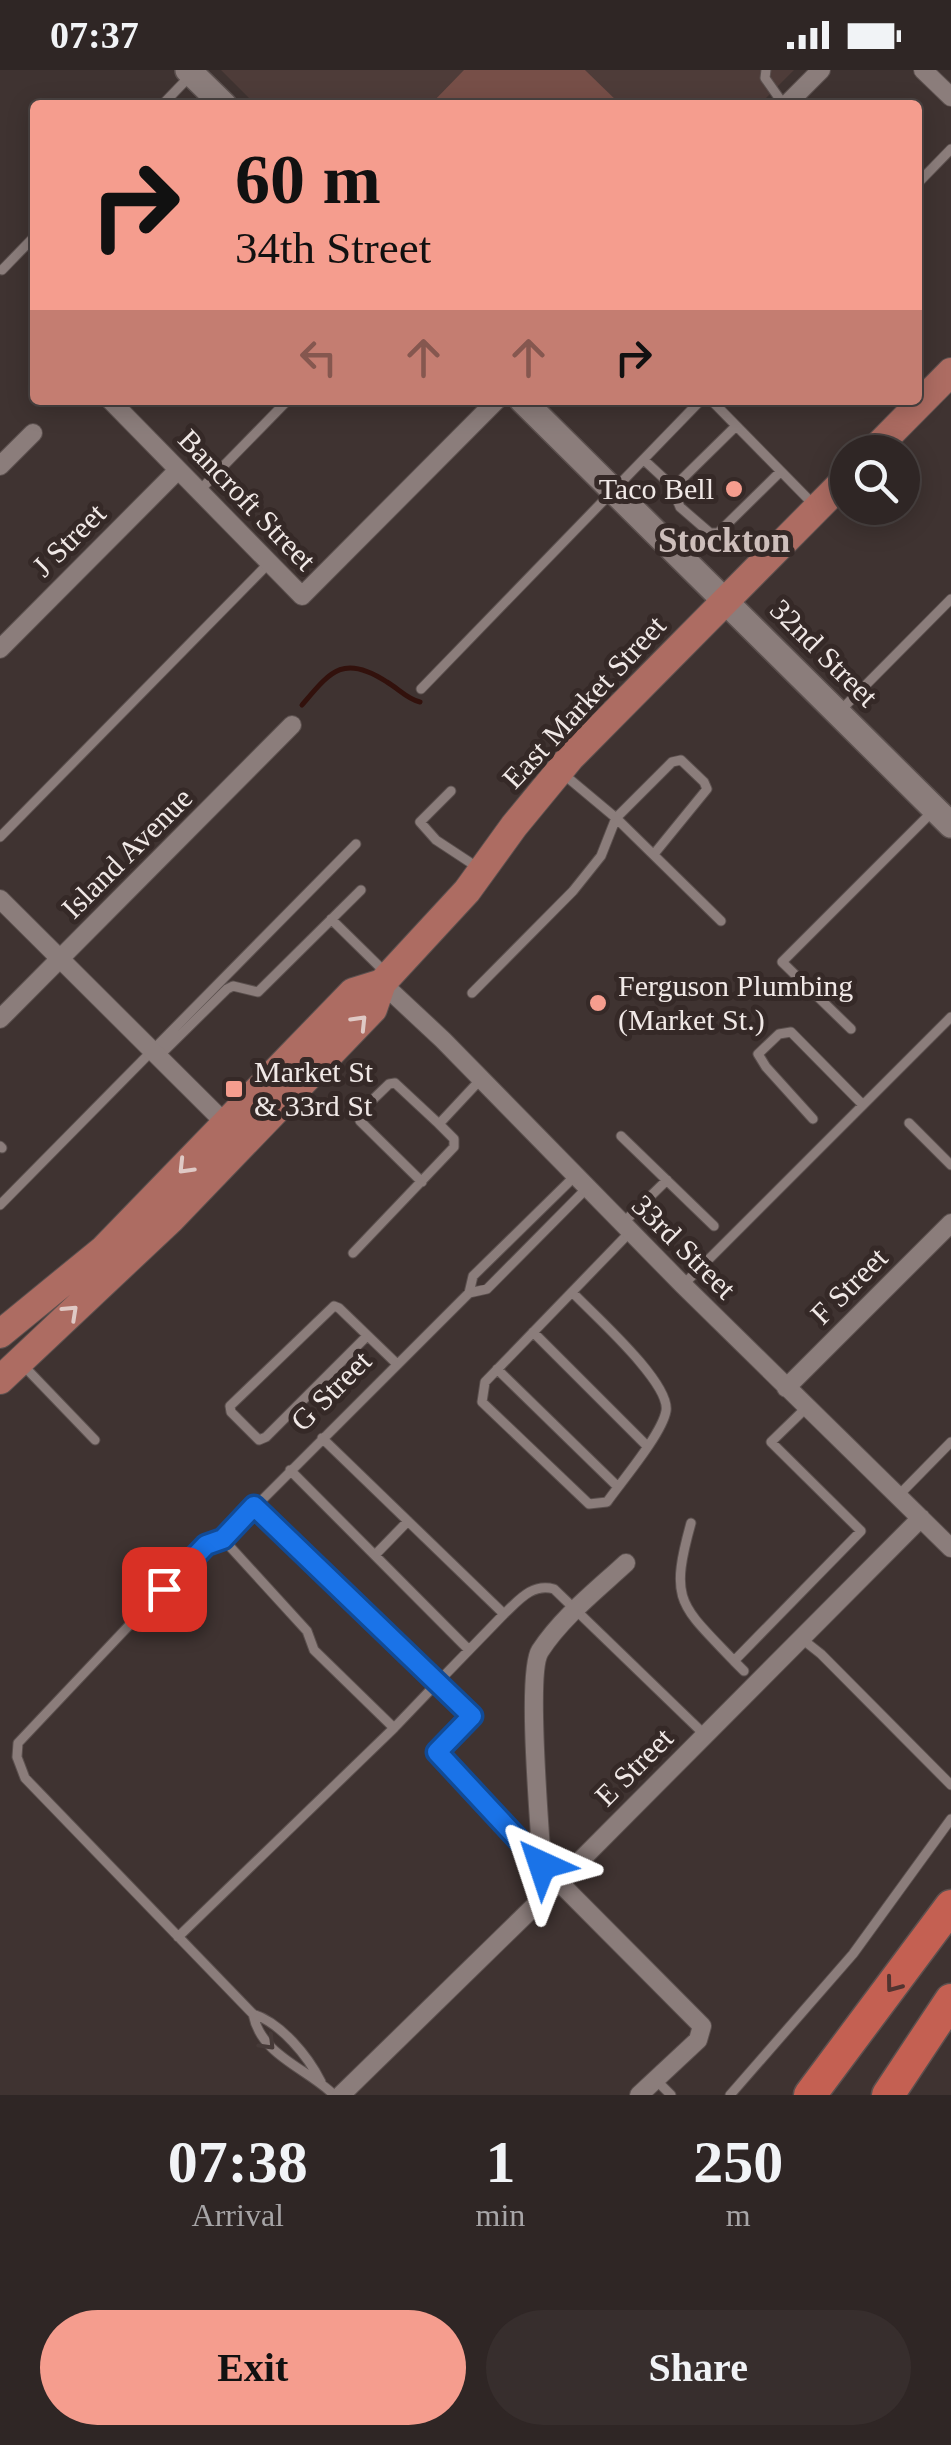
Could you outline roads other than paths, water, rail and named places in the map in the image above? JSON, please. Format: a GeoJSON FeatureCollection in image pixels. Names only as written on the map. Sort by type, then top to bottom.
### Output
{"type":"FeatureCollection","features":[{"type":"Feature","properties":{"kind":"highway"},"geometry":{"type":"LineString","coordinates":[[810,2095],[951,1906]]}},
{"type":"Feature","properties":{"kind":"highway"},"geometry":{"type":"LineString","coordinates":[[885,2095],[951,2000]]}},
{"type":"Feature","properties":{"kind":"main road"},"geometry":{"type":"LineString","coordinates":[[192,71],[219,100]]}},
{"type":"Feature","properties":{"kind":"main road"},"geometry":{"type":"LineString","coordinates":[[922,401],[951,372]]}},
{"type":"Feature","properties":{"kind":"main road","name":"32nd Street"},"geometry":{"type":"LineString","coordinates":[[527,405],[945,815]]}},
{"type":"Feature","properties":{"kind":"main road"},"geometry":{"type":"LineString","coordinates":[[889,435],[918,405]]}},
{"type":"Feature","properties":{"kind":"main road","name":"East Market Street"},"geometry":{"type":"LineString","coordinates":[[6,1374],[170,1218],[353,992],[385,979],[468,892],[559,770],[830,495]]}},
{"type":"Feature","properties":{"kind":"main road","name":"East Market Street"},"geometry":{"type":"LineString","coordinates":[[0,1334],[235,1134]]}},
{"type":"Feature","properties":{"kind":"street"},"geometry":{"type":"LineString","coordinates":[[790,100],[821,70]]}},
{"type":"Feature","properties":{"kind":"street"},"geometry":{"type":"LineString","coordinates":[[923,70],[951,97]]}},
{"type":"Feature","properties":{"kind":"street","name":"Bancroft Street"},"geometry":{"type":"LineString","coordinates":[[115,405],[302,596],[492,405]]}},
{"type":"Feature","properties":{"kind":"street"},"geometry":{"type":"LineString","coordinates":[[0,466],[33,434]]}},
{"type":"Feature","properties":{"kind":"street","name":"J Street"},"geometry":{"type":"LineString","coordinates":[[0,649],[178,470]]}},
{"type":"Feature","properties":{"kind":"street","name":"Island Avenue"},"geometry":{"type":"LineString","coordinates":[[0,1018],[292,725]]}},
{"type":"Feature","properties":{"kind":"street"},"geometry":{"type":"LineString","coordinates":[[0,899],[235,1134]]}},
{"type":"Feature","properties":{"kind":"street","name":"33rd Street"},"geometry":{"type":"LineString","coordinates":[[385,979],[626,1228],[951,1548]]}},
{"type":"Feature","properties":{"kind":"street","name":"F Street"},"geometry":{"type":"LineString","coordinates":[[786,1388],[951,1223]]}},
{"type":"Feature","properties":{"kind":"street","name":"E Street"},"geometry":{"type":"LineString","coordinates":[[338,2095],[559,1882],[922,1518]]}},
{"type":"Feature","properties":{"kind":"street"},"geometry":{"type":"LineString","coordinates":[[626,1562],[538,1654],[534,1709],[542,1865],[702,2026],[698,2040],[639,2095]]}},
{"type":"Feature","properties":{"kind":"lane"},"geometry":{"type":"LineString","coordinates":[[766,70],[764,78],[781,100]]}},
{"type":"Feature","properties":{"kind":"lane"},"geometry":{"type":"LineString","coordinates":[[166,100],[192,71]]}},
{"type":"Feature","properties":{"kind":"lane"},"geometry":{"type":"LineString","coordinates":[[922,179],[951,149]]}},
{"type":"Feature","properties":{"kind":"lane"},"geometry":{"type":"LineString","coordinates":[[2,270],[30,241]]}},
{"type":"Feature","properties":{"kind":"lane"},"geometry":{"type":"LineString","coordinates":[[199,492],[283,405]]}},
{"type":"Feature","properties":{"kind":"lane"},"geometry":{"type":"LineString","coordinates":[[421,689],[696,405]]}},
{"type":"Feature","properties":{"kind":"lane"},"geometry":{"type":"LineString","coordinates":[[716,405],[817,508]]}},
{"type":"Feature","properties":{"kind":"lane"},"geometry":{"type":"LineString","coordinates":[[671,485],[680,482],[736,426]]}},
{"type":"Feature","properties":{"kind":"lane"},"geometry":{"type":"LineString","coordinates":[[644,460],[671,485],[680,506],[710,534],[718,533],[780,472]]}},
{"type":"Feature","properties":{"kind":"lane"},"geometry":{"type":"LineString","coordinates":[[0,837],[269,564]]}},
{"type":"Feature","properties":{"kind":"lane"},"geometry":{"type":"LineString","coordinates":[[838,713],[951,599]]}},
{"type":"Feature","properties":{"kind":"lane"},"geometry":{"type":"LineString","coordinates":[[472,993],[573,891],[601,856],[616,818],[677,760],[704,782],[704,794],[654,854]]}},
{"type":"Feature","properties":{"kind":"lane"},"geometry":{"type":"LineString","coordinates":[[559,770],[616,818],[721,921]]}},
{"type":"Feature","properties":{"kind":"lane"},"geometry":{"type":"LineString","coordinates":[[451,791],[420,822],[436,840],[482,871]]}},
{"type":"Feature","properties":{"kind":"lane"},"geometry":{"type":"LineString","coordinates":[[851,1029],[782,962],[945,815]]}},
{"type":"Feature","properties":{"kind":"lane"},"geometry":{"type":"LineString","coordinates":[[0,1205],[154,1055],[356,844]]}},
{"type":"Feature","properties":{"kind":"lane"},"geometry":{"type":"LineString","coordinates":[[154,1055],[228,989],[233,986],[258,992],[361,890]]}},
{"type":"Feature","properties":{"kind":"lane"},"geometry":{"type":"LineString","coordinates":[[331,919],[385,979]]}},
{"type":"Feature","properties":{"kind":"lane"},"geometry":{"type":"LineString","coordinates":[[683,1285],[951,1016]]}},
{"type":"Feature","properties":{"kind":"lane"},"geometry":{"type":"LineString","coordinates":[[813,1119],[758,1054],[779,1034],[791,1032],[863,1104]]}},
{"type":"Feature","properties":{"kind":"lane"},"geometry":{"type":"LineString","coordinates":[[439,1124],[481,1079]]}},
{"type":"Feature","properties":{"kind":"lane"},"geometry":{"type":"LineString","coordinates":[[353,1253],[422,1182],[456,1142],[395,1083],[389,1084],[359,1116],[422,1182]]}},
{"type":"Feature","properties":{"kind":"lane"},"geometry":{"type":"LineString","coordinates":[[910,1123],[951,1165]]}},
{"type":"Feature","properties":{"kind":"lane"},"geometry":{"type":"LineString","coordinates":[[621,1136],[714,1226]]}},
{"type":"Feature","properties":{"kind":"lane"},"geometry":{"type":"LineString","coordinates":[[572,1292],[662,1386],[666,1410],[647,1446],[606,1502],[590,1504],[482,1402],[485,1382],[572,1292],[667,1180]]}},
{"type":"Feature","properties":{"kind":"lane","name":"G Street"},"geometry":{"type":"LineString","coordinates":[[469,1293],[473,1276],[581,1182]]}},
{"type":"Feature","properties":{"kind":"lane","name":"G Street"},"geometry":{"type":"LineString","coordinates":[[178,1937],[25,1778],[17,1758],[18,1743],[206,1545],[223,1539],[469,1293],[487,1289],[581,1182]]}},
{"type":"Feature","properties":{"kind":"lane"},"geometry":{"type":"LineString","coordinates":[[368,1336],[266,1438],[259,1440],[230,1412],[230,1406],[327,1309],[339,1308],[368,1336],[397,1364]]}},
{"type":"Feature","properties":{"kind":"lane"},"geometry":{"type":"LineString","coordinates":[[533,1332],[647,1446]]}},
{"type":"Feature","properties":{"kind":"lane"},"geometry":{"type":"LineString","coordinates":[[497,1369],[618,1486]]}},
{"type":"Feature","properties":{"kind":"lane"},"geometry":{"type":"LineString","coordinates":[[6,1374],[95,1440]]}},
{"type":"Feature","properties":{"kind":"lane"},"geometry":{"type":"LineString","coordinates":[[734,1660],[861,1531],[771,1442],[806,1408]]}},
{"type":"Feature","properties":{"kind":"lane"},"geometry":{"type":"LineString","coordinates":[[322,1438],[504,1614]]}},
{"type":"Feature","properties":{"kind":"lane"},"geometry":{"type":"LineString","coordinates":[[898,1496],[951,1442]]}},
{"type":"Feature","properties":{"kind":"lane"},"geometry":{"type":"LineString","coordinates":[[290,1470],[469,1650]]}},
{"type":"Feature","properties":{"kind":"lane"},"geometry":{"type":"LineString","coordinates":[[254,1506],[472,1716],[437,1752],[542,1865]]}},
{"type":"Feature","properties":{"kind":"lane"},"geometry":{"type":"LineString","coordinates":[[375,1554],[408,1521]]}},
{"type":"Feature","properties":{"kind":"lane"},"geometry":{"type":"LineString","coordinates":[[691,1523],[680,1568],[680,1594],[698,1623],[744,1671]]}},
{"type":"Feature","properties":{"kind":"lane"},"geometry":{"type":"LineString","coordinates":[[223,1539],[307,1631],[314,1650],[394,1728]]}},
{"type":"Feature","properties":{"kind":"lane"},"geometry":{"type":"LineString","coordinates":[[321,2082],[306,2057],[268,2019],[253,2014],[178,1937],[394,1728],[504,1614],[527,1594],[544,1586],[554,1589],[578,1608],[704,1734]]}},
{"type":"Feature","properties":{"kind":"lane"},"geometry":{"type":"LineString","coordinates":[[802,1640],[821,1654],[951,1786]]}},
{"type":"Feature","properties":{"kind":"lane"},"geometry":{"type":"LineString","coordinates":[[730,2095],[853,1954],[951,1819]]}},
{"type":"Feature","properties":{"kind":"lane"},"geometry":{"type":"LineString","coordinates":[[253,2014],[256,2030],[274,2050],[294,2068],[338,2095]]}},
{"type":"Feature","properties":{"kind":"lane"},"geometry":{"type":"LineString","coordinates":[[656,2079],[671,2095]]}},
{"type":"Feature","properties":{"kind":"waterway"},"geometry":{"type":"LineString","coordinates":[[302,705],[321,683],[338,670],[348,668],[372,673],[420,702]]}},
{"type":"Feature","properties":{"kind":"place","name":"Taco Bell"},"geometry":{"type":"Point","coordinates":[734,489]}},
{"type":"Feature","properties":{"kind":"place","name":"Ferguson Plumbing (Market St.)"},"geometry":{"type":"Point","coordinates":[598,1003]}},
{"type":"Feature","properties":{"kind":"place","name":"Market St & 33rd St"},"geometry":{"type":"Point","coordinates":[234,1089]}},
{"type":"Feature","properties":{"kind":"district","name":"Stockton"},"geometry":{"type":"Point","coordinates":[724,540]}}]}
